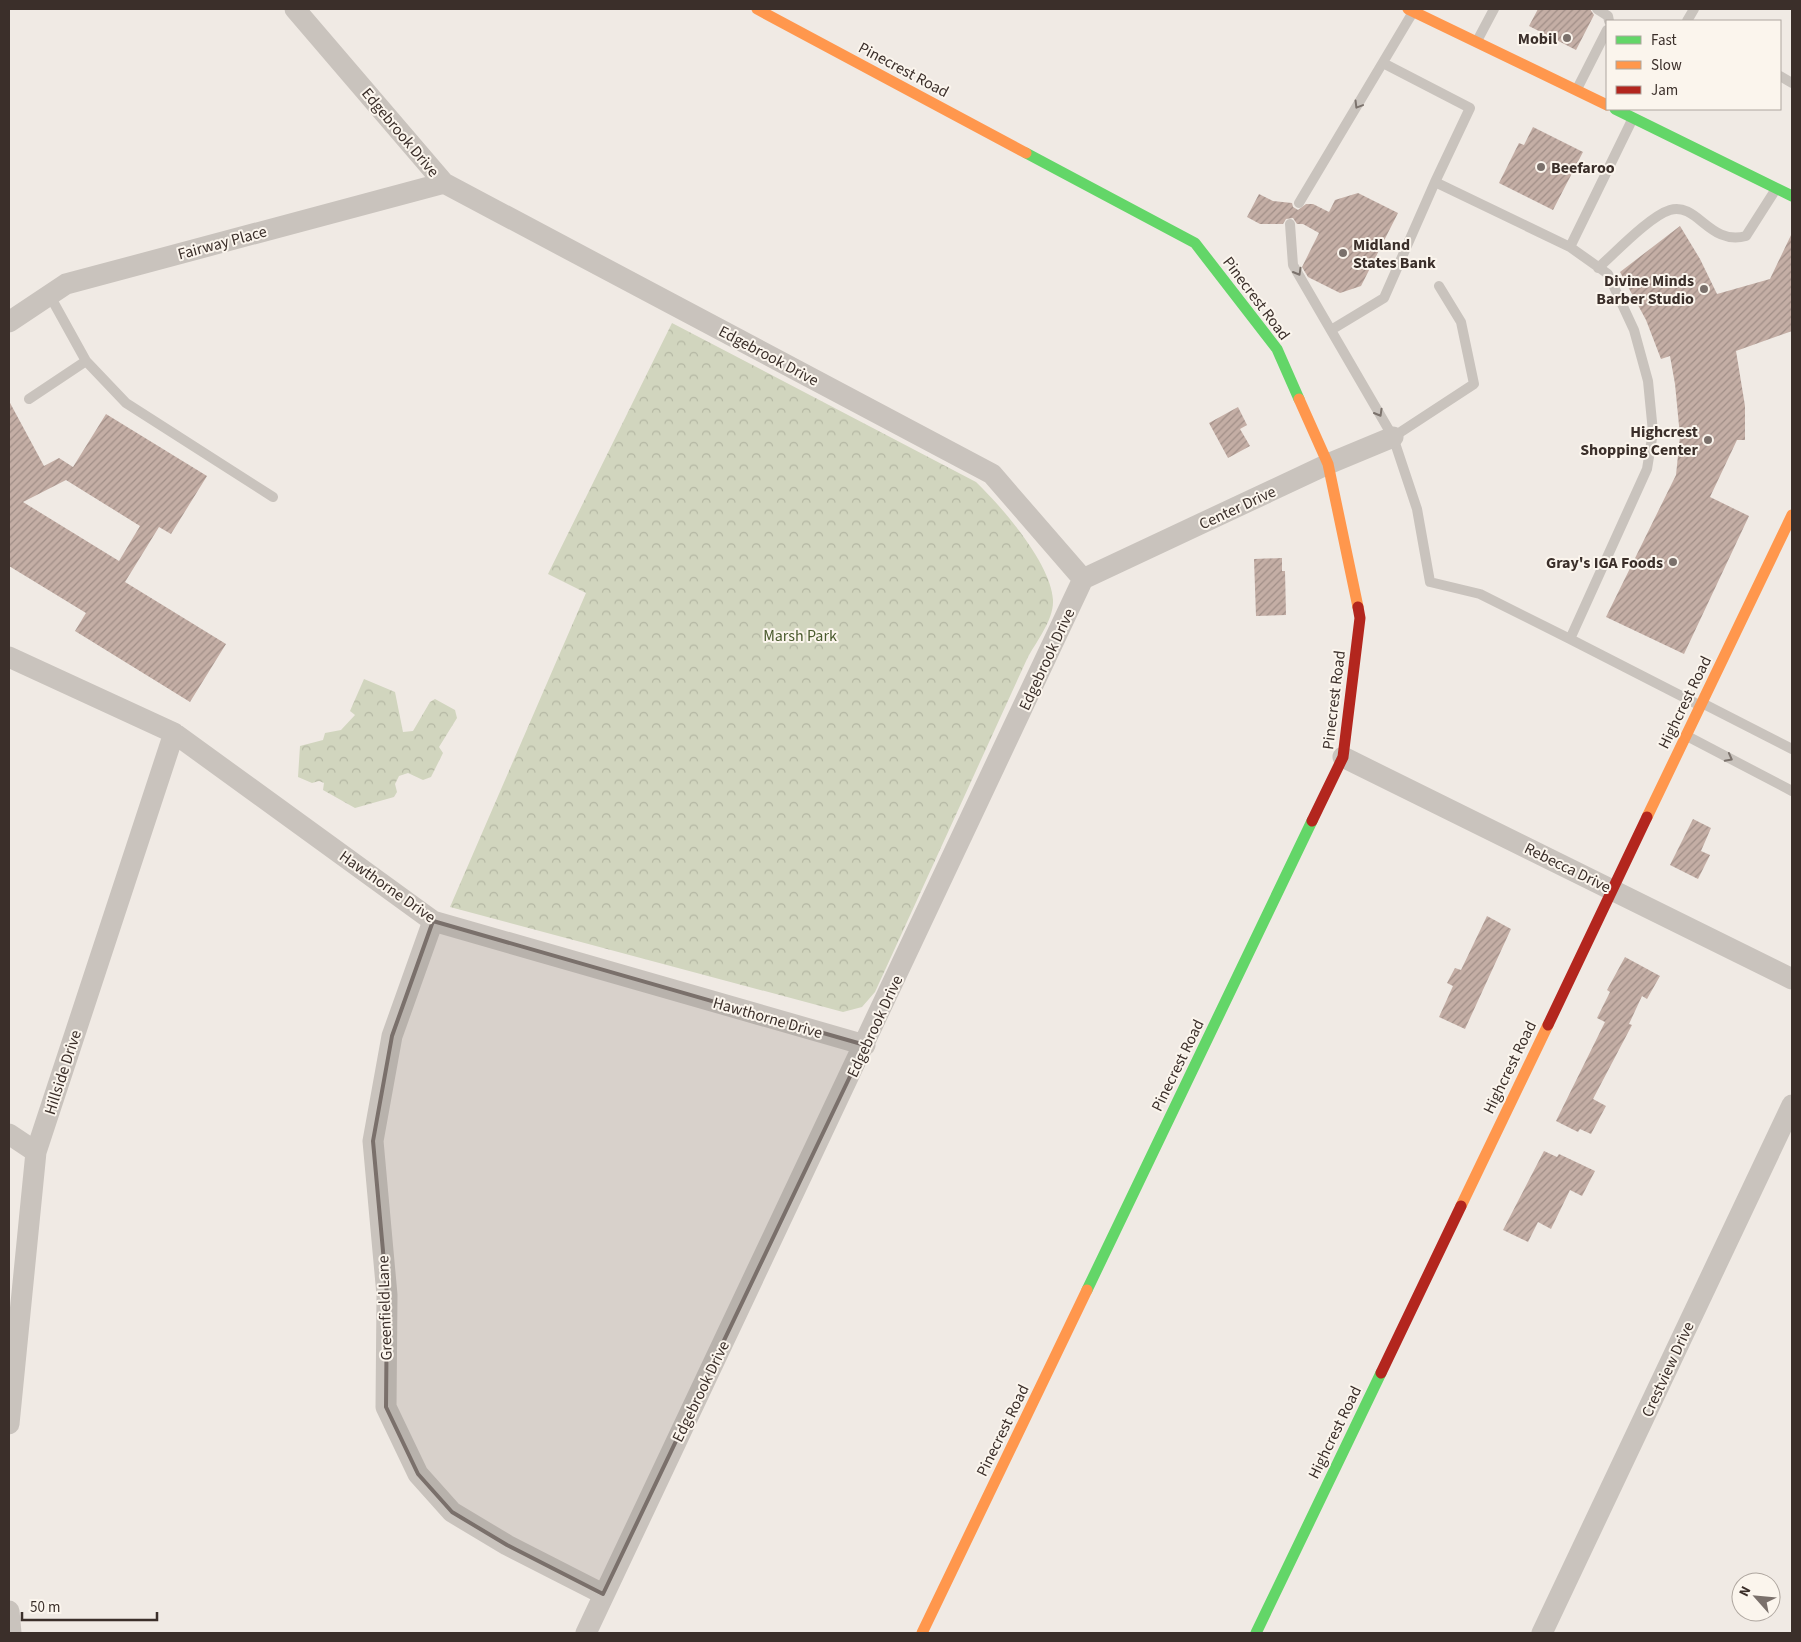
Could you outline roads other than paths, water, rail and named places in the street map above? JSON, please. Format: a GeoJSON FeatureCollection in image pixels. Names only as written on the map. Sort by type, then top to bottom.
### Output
{"type":"FeatureCollection","features":[{"type":"Feature","properties":{"kind":"street","name":"Edgebrook Drive"},"geometry":{"type":"LineString","coordinates":[[295,9],[444,183],[992,474],[1083,579],[865,1045],[586,1633]]}},
{"type":"Feature","properties":{"kind":"street","name":"Pinecrest Road"},"geometry":{"type":"LineString","coordinates":[[757,9],[1195,243],[1277,349],[1328,464],[1360,618],[1343,756],[922,1633]]}},
{"type":"Feature","properties":{"kind":"street"},"geometry":{"type":"LineString","coordinates":[[1411,10],[1438,19],[1477,41],[1606,104]]}},
{"type":"Feature","properties":{"kind":"street"},"geometry":{"type":"LineString","coordinates":[[1620,110],[1636,113],[1792,196]]}},
{"type":"Feature","properties":{"kind":"street","name":"Fairway Place"},"geometry":{"type":"LineString","coordinates":[[9,322],[66,284],[444,183]]}},
{"type":"Feature","properties":{"kind":"street","name":"Center Drive"},"geometry":{"type":"LineString","coordinates":[[1083,579],[1328,464],[1392,437]]}},
{"type":"Feature","properties":{"kind":"street","name":"Highcrest Road"},"geometry":{"type":"LineString","coordinates":[[1256,1633],[1792,515]]}},
{"type":"Feature","properties":{"kind":"street","name":"Hawthorne Drive"},"geometry":{"type":"LineString","coordinates":[[9,657],[174,733],[434,921],[865,1045]]}},
{"type":"Feature","properties":{"kind":"street","name":"Hillside Drive"},"geometry":{"type":"LineString","coordinates":[[9,1424],[36,1152],[174,733]]}},
{"type":"Feature","properties":{"kind":"street","name":"Rebecca Drive"},"geometry":{"type":"LineString","coordinates":[[1343,756],[1792,979]]}},
{"type":"Feature","properties":{"kind":"street","name":"Greenfield Lane"},"geometry":{"type":"LineString","coordinates":[[434,921],[392,1036],[373,1141],[387,1295],[386,1407],[418,1474],[452,1512],[507,1545],[603,1594]]}},
{"type":"Feature","properties":{"kind":"street","name":"Crestview Drive"},"geometry":{"type":"LineString","coordinates":[[1542,1633],[1792,1105]]}},
{"type":"Feature","properties":{"kind":"street"},"geometry":{"type":"LineString","coordinates":[[9,1134],[36,1152]]}},
{"type":"Feature","properties":{"kind":"street"},"geometry":{"type":"LineString","coordinates":[[9,1611],[12,1633]]}},
{"type":"Feature","properties":{"kind":"lane"},"geometry":{"type":"LineString","coordinates":[[1477,41],[1494,9]]}},
{"type":"Feature","properties":{"kind":"lane"},"geometry":{"type":"LineString","coordinates":[[1597,9],[1608,16],[1609,20]]}},
{"type":"Feature","properties":{"kind":"lane"},"geometry":{"type":"LineString","coordinates":[[1688,20],[1694,9]]}},
{"type":"Feature","properties":{"kind":"lane"},"geometry":{"type":"LineString","coordinates":[[1298,203],[1383,63],[1411,10]]}},
{"type":"Feature","properties":{"kind":"lane"},"geometry":{"type":"LineString","coordinates":[[1577,90],[1606,32]]}},
{"type":"Feature","properties":{"kind":"lane"},"geometry":{"type":"LineString","coordinates":[[1331,330],[1384,298],[1470,108],[1383,63]]}},
{"type":"Feature","properties":{"kind":"lane"},"geometry":{"type":"LineString","coordinates":[[1570,247],[1636,113]]}},
{"type":"Feature","properties":{"kind":"lane"},"geometry":{"type":"LineString","coordinates":[[1435,182],[1570,247],[1608,274],[1634,330],[1648,381],[1653,432],[1647,469],[1570,640]]}},
{"type":"Feature","properties":{"kind":"lane"},"geometry":{"type":"LineString","coordinates":[[1598,268],[1659,214],[1672,209],[1689,212],[1724,237],[1734,240],[1746,236],[1777,188]]}},
{"type":"Feature","properties":{"kind":"lane"},"geometry":{"type":"LineString","coordinates":[[1290,224],[1294,265],[1392,437],[1417,509],[1430,582],[1480,594],[1792,749]]}},
{"type":"Feature","properties":{"kind":"lane"},"geometry":{"type":"LineString","coordinates":[[1392,437],[1474,384],[1460,322],[1439,286]]}},
{"type":"Feature","properties":{"kind":"lane"},"geometry":{"type":"LineString","coordinates":[[50,296],[86,362],[126,402],[273,497]]}},
{"type":"Feature","properties":{"kind":"lane"},"geometry":{"type":"LineString","coordinates":[[29,399],[86,362]]}},
{"type":"Feature","properties":{"kind":"lane"},"geometry":{"type":"LineString","coordinates":[[1686,735],[1792,791]]}},
{"type":"Feature","properties":{"kind":"place","name":"Mobil"},"geometry":{"type":"Point","coordinates":[1567,38]}},
{"type":"Feature","properties":{"kind":"place","name":"Beefaroo"},"geometry":{"type":"Point","coordinates":[1541,167]}},
{"type":"Feature","properties":{"kind":"place","name":"Midland States Bank"},"geometry":{"type":"Point","coordinates":[1343,253]}},
{"type":"Feature","properties":{"kind":"place","name":"Divine Minds Barber Studio"},"geometry":{"type":"Point","coordinates":[1704,289]}},
{"type":"Feature","properties":{"kind":"place","name":"Highcrest Shopping Center"},"geometry":{"type":"Point","coordinates":[1708,440]}},
{"type":"Feature","properties":{"kind":"place","name":"Gray's IGA Foods"},"geometry":{"type":"Point","coordinates":[1673,562]}},
{"type":"Feature","properties":{"kind":"park label","name":"Marsh Park"},"geometry":{"type":"Point","coordinates":[800,635]}}]}
